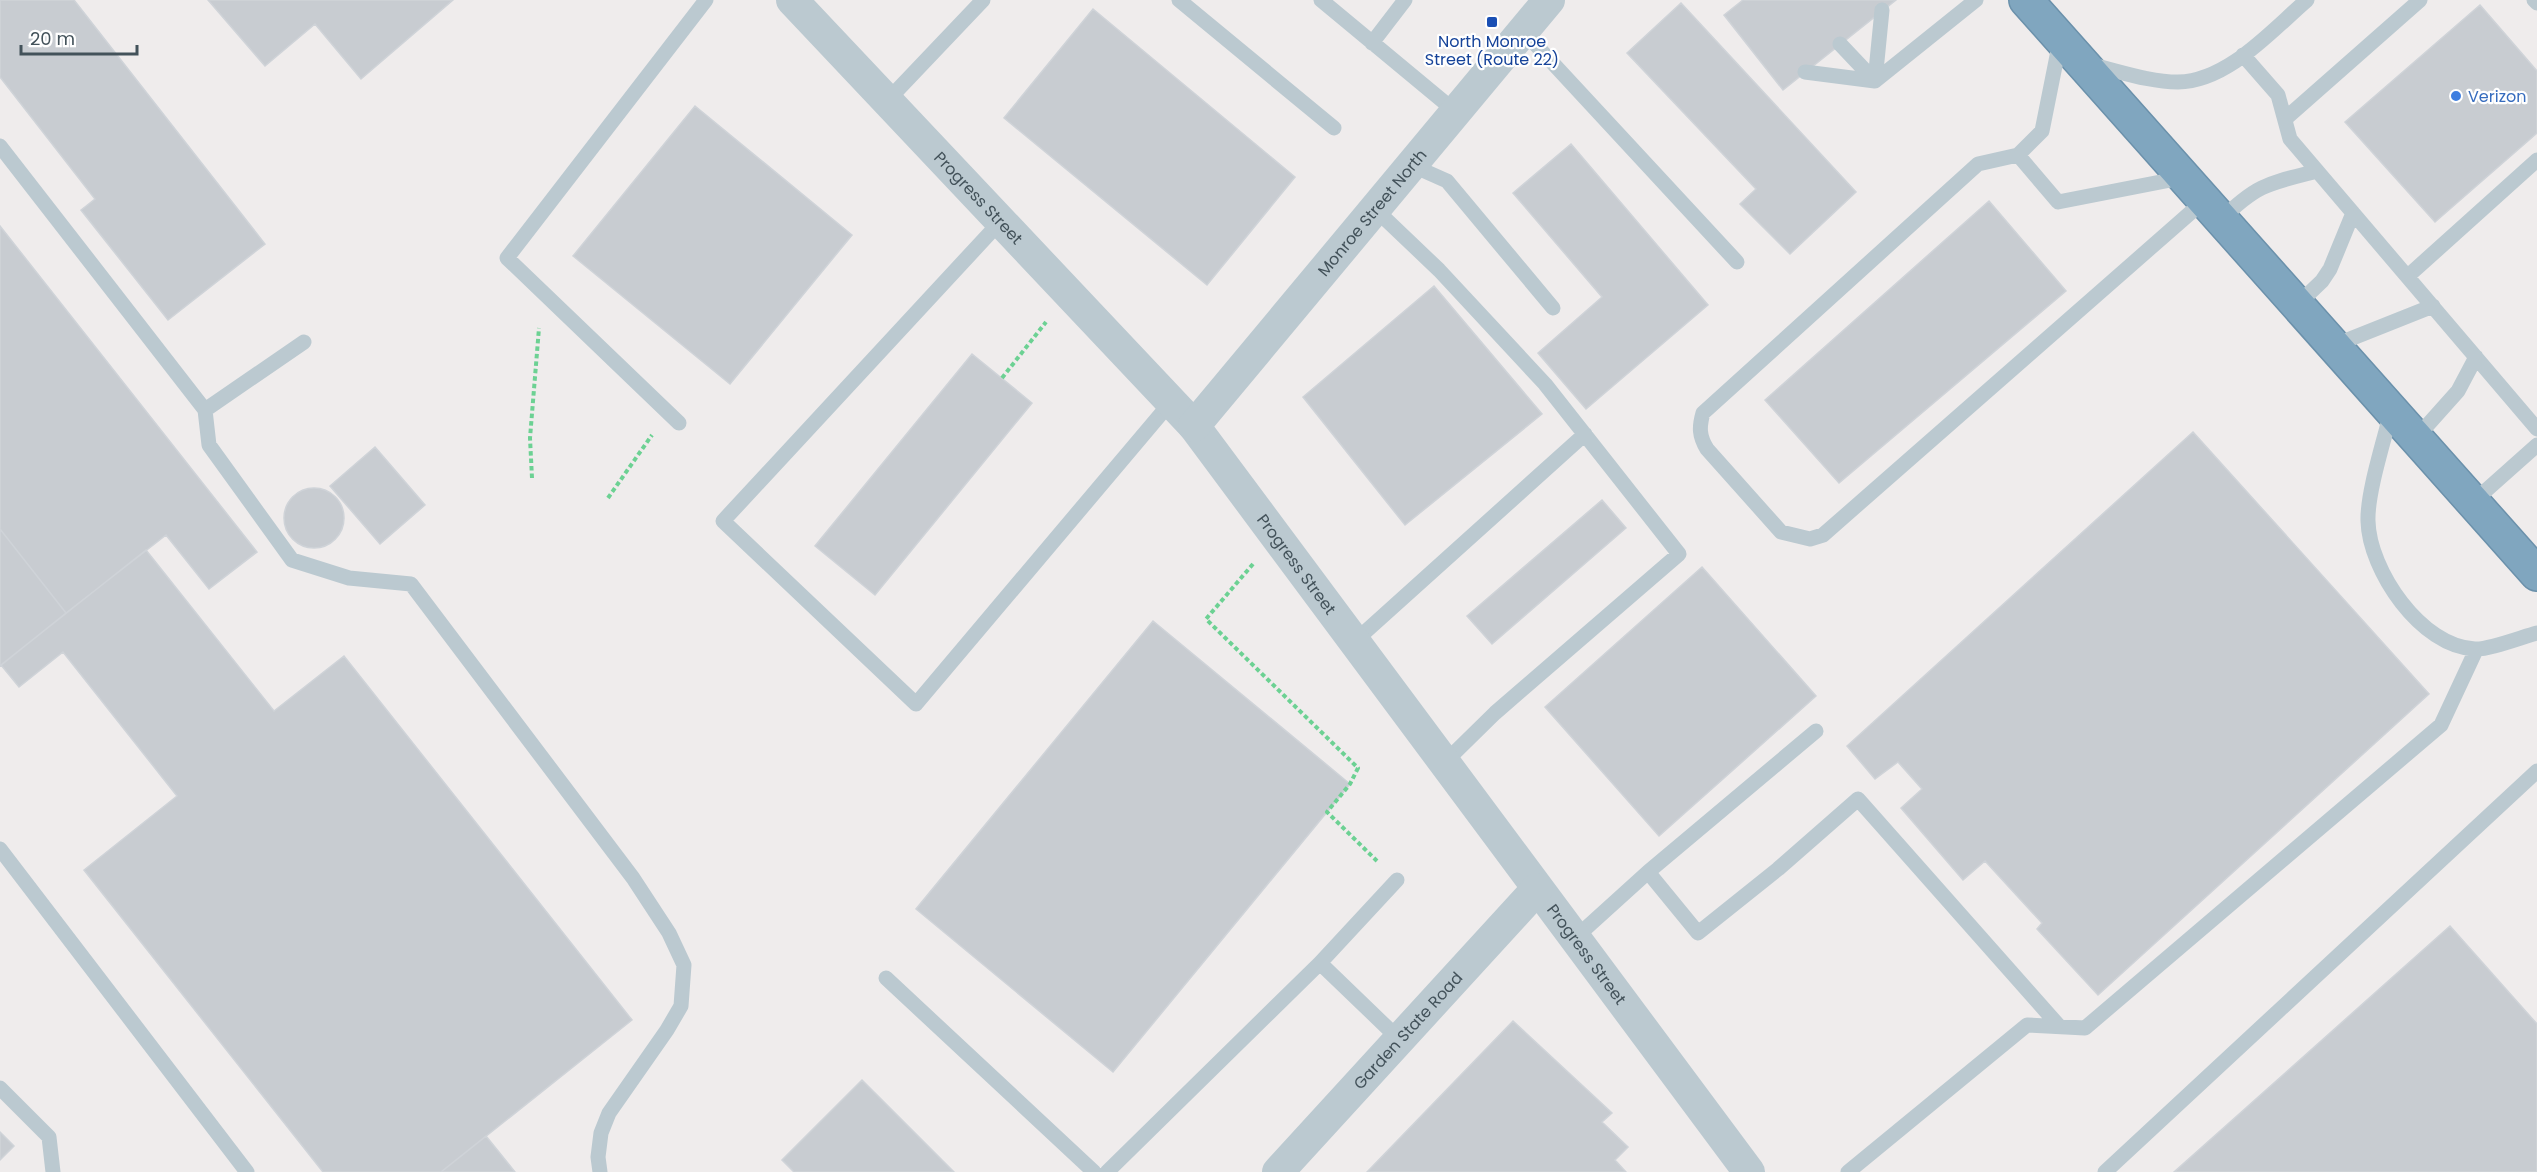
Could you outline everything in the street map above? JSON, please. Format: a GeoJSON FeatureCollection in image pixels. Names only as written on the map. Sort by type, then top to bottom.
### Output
{"type":"FeatureCollection","features":[{"type":"Feature","properties":{"kind":"highway"},"geometry":{"type":"LineString","coordinates":[[2026,0],[2537,574]]}},
{"type":"Feature","properties":{"kind":"street","name":"Progress Street"},"geometry":{"type":"LineString","coordinates":[[792,0],[1194,426],[1749,1172]]}},
{"type":"Feature","properties":{"kind":"street","name":"Monroe Street North"},"geometry":{"type":"LineString","coordinates":[[1194,426],[1549,0]]}},
{"type":"Feature","properties":{"kind":"street","name":"Garden State Road"},"geometry":{"type":"LineString","coordinates":[[1278,1172],[1537,889]]}},
{"type":"Feature","properties":{"kind":"lane"},"geometry":{"type":"LineString","coordinates":[[674,418],[507,258],[706,0]]}},
{"type":"Feature","properties":{"kind":"lane"},"geometry":{"type":"LineString","coordinates":[[887,101],[983,0]]}},
{"type":"Feature","properties":{"kind":"lane"},"geometry":{"type":"LineString","coordinates":[[1179,0],[1334,128]]}},
{"type":"Feature","properties":{"kind":"lane"},"geometry":{"type":"LineString","coordinates":[[1321,0],[1456,112]]}},
{"type":"Feature","properties":{"kind":"lane"},"geometry":{"type":"LineString","coordinates":[[1372,43],[1406,0]]}},
{"type":"Feature","properties":{"kind":"lane"},"geometry":{"type":"LineString","coordinates":[[1805,72],[1875,81],[1976,0]]}},
{"type":"Feature","properties":{"kind":"lane"},"geometry":{"type":"LineString","coordinates":[[2083,63],[2159,81],[2197,80],[2226,68],[2307,0]]}},
{"type":"Feature","properties":{"kind":"lane"},"geometry":{"type":"LineString","coordinates":[[2285,119],[2420,0]]}},
{"type":"Feature","properties":{"kind":"lane"},"geometry":{"type":"LineString","coordinates":[[2534,0],[2537,3]]}},
{"type":"Feature","properties":{"kind":"lane"},"geometry":{"type":"LineString","coordinates":[[1875,81],[1882,10]]}},
{"type":"Feature","properties":{"kind":"lane"},"geometry":{"type":"LineString","coordinates":[[1523,31],[1737,262]]}},
{"type":"Feature","properties":{"kind":"lane"},"geometry":{"type":"LineString","coordinates":[[2061,38],[2042,131],[2018,155],[1978,164],[1703,413],[1700,426],[1701,438],[1707,448],[1781,532],[1810,539],[1823,535],[2204,199]]}},
{"type":"Feature","properties":{"kind":"lane"},"geometry":{"type":"LineString","coordinates":[[1840,44],[1875,81]]}},
{"type":"Feature","properties":{"kind":"lane"},"geometry":{"type":"LineString","coordinates":[[2243,55],[2278,95],[2290,140],[2537,429]]}},
{"type":"Feature","properties":{"kind":"lane"},"geometry":{"type":"LineString","coordinates":[[0,146],[205,410],[209,445],[292,560],[349,578],[411,584],[633,878],[669,933],[684,964],[681,1006],[609,1113],[601,1133],[598,1157],[600,1172]]}},
{"type":"Feature","properties":{"kind":"lane"},"geometry":{"type":"LineString","coordinates":[[2018,155],[2058,201],[2244,197],[2259,187],[2317,171]]}},
{"type":"Feature","properties":{"kind":"lane"},"geometry":{"type":"LineString","coordinates":[[2408,276],[2537,160]]}},
{"type":"Feature","properties":{"kind":"lane"},"geometry":{"type":"LineString","coordinates":[[1411,165],[1447,181],[1553,308]]}},
{"type":"Feature","properties":{"kind":"lane"},"geometry":{"type":"LineString","coordinates":[[1375,209],[1439,270],[1545,384],[1679,554],[1495,713],[1444,763]]}},
{"type":"Feature","properties":{"kind":"lane"},"geometry":{"type":"LineString","coordinates":[[2298,304],[2322,281],[2330,269],[2353,213]]}},
{"type":"Feature","properties":{"kind":"lane"},"geometry":{"type":"LineString","coordinates":[[1001,221],[723,521],[916,704],[1171,402]]}},
{"type":"Feature","properties":{"kind":"lane"},"geometry":{"type":"LineString","coordinates":[[2335,345],[2433,306]]}},
{"type":"Feature","properties":{"kind":"lane"},"geometry":{"type":"LineString","coordinates":[[205,410],[304,342]]}},
{"type":"Feature","properties":{"kind":"lane"},"geometry":{"type":"LineString","coordinates":[[2416,438],[2458,391],[2476,357]]}},
{"type":"Feature","properties":{"kind":"lane"},"geometry":{"type":"LineString","coordinates":[[2392,410],[2368,519],[2371,546],[2382,574],[2397,597],[2437,637],[2457,645],[2476,650],[2537,633]]}},
{"type":"Feature","properties":{"kind":"lane"},"geometry":{"type":"LineString","coordinates":[[1354,642],[1585,434]]}},
{"type":"Feature","properties":{"kind":"lane"},"geometry":{"type":"LineString","coordinates":[[2473,502],[2537,445]]}},
{"type":"Feature","properties":{"kind":"lane"},"geometry":{"type":"LineString","coordinates":[[1848,1172],[2027,1024],[2085,1028],[2440,725],[2476,650]]}},
{"type":"Feature","properties":{"kind":"lane"},"geometry":{"type":"LineString","coordinates":[[1574,939],[1648,872],[1816,731]]}},
{"type":"Feature","properties":{"kind":"lane"},"geometry":{"type":"LineString","coordinates":[[2105,1172],[2537,771]]}},
{"type":"Feature","properties":{"kind":"lane"},"geometry":{"type":"LineString","coordinates":[[1648,872],[1698,933],[1778,869],[1858,799],[2059,1026]]}},
{"type":"Feature","properties":{"kind":"lane"},"geometry":{"type":"LineString","coordinates":[[0,849],[247,1172]]}},
{"type":"Feature","properties":{"kind":"lane"},"geometry":{"type":"LineString","coordinates":[[1107,1172],[1320,963],[1397,880]]}},
{"type":"Feature","properties":{"kind":"lane"},"geometry":{"type":"LineString","coordinates":[[1320,963],[1400,1040]]}},
{"type":"Feature","properties":{"kind":"lane"},"geometry":{"type":"LineString","coordinates":[[886,978],[1094,1172]]}},
{"type":"Feature","properties":{"kind":"lane"},"geometry":{"type":"LineString","coordinates":[[0,1088],[49,1137],[53,1172]]}},
{"type":"Feature","properties":{"kind":"path"},"geometry":{"type":"LineString","coordinates":[[532,478],[530,438],[540,291]]}},
{"type":"Feature","properties":{"kind":"path"},"geometry":{"type":"LineString","coordinates":[[1002,378],[1069,294]]}},
{"type":"Feature","properties":{"kind":"path"},"geometry":{"type":"LineString","coordinates":[[608,498],[638,452],[674,418]]}},
{"type":"Feature","properties":{"kind":"path"},"geometry":{"type":"LineString","coordinates":[[1276,538],[1206,619],[1358,768],[1350,784],[1327,812],[1397,880]]}},
{"type":"Feature","properties":{"kind":"building"},"geometry":{"type":"Polygon","coordinates":[[[0,0],[74,0],[265,244],[168,320],[81,210],[95,199],[0,77],[0,0]]]}},
{"type":"Feature","properties":{"kind":"building"},"geometry":{"type":"Polygon","coordinates":[[[208,0],[453,0],[361,79],[315,24],[265,66],[208,0]]]}},
{"type":"Feature","properties":{"kind":"building"},"geometry":{"type":"Polygon","coordinates":[[[1743,0],[1896,0],[1783,90],[1724,15],[1743,0]]]}},
{"type":"Feature","properties":{"kind":"building"},"geometry":{"type":"Polygon","coordinates":[[[1681,3],[1856,192],[1790,254],[1740,204],[1756,189],[1627,53],[1681,3]]]}},
{"type":"Feature","properties":{"kind":"building","name":"Verizon"},"geometry":{"type":"Polygon","coordinates":[[[2480,5],[2537,71],[2537,133],[2435,222],[2345,122],[2480,5]]]}},
{"type":"Feature","properties":{"kind":"building"},"geometry":{"type":"Polygon","coordinates":[[[1093,9],[1295,177],[1207,285],[1004,118],[1093,9]]]}},
{"type":"Feature","properties":{"kind":"building"},"geometry":{"type":"Polygon","coordinates":[[[695,106],[852,235],[730,384],[573,256],[695,106]]]}},
{"type":"Feature","properties":{"kind":"building"},"geometry":{"type":"Polygon","coordinates":[[[1571,144],[1708,305],[1586,409],[1538,353],[1602,297],[1513,193],[1571,144]]]}},
{"type":"Feature","properties":{"kind":"building"},"geometry":{"type":"Polygon","coordinates":[[[1989,201],[2066,291],[1839,483],[1765,400],[1989,201]]]}},
{"type":"Feature","properties":{"kind":"building"},"geometry":{"type":"Polygon","coordinates":[[[0,226],[257,552],[209,589],[166,535],[66,613],[0,529],[0,226]]]}},
{"type":"Feature","properties":{"kind":"building"},"geometry":{"type":"Polygon","coordinates":[[[1434,286],[1542,414],[1405,525],[1303,397],[1434,286]]]}},
{"type":"Feature","properties":{"kind":"building"},"geometry":{"type":"Polygon","coordinates":[[[972,354],[1032,403],[875,595],[815,546],[972,354]]]}},
{"type":"Feature","properties":{"kind":"building"},"geometry":{"type":"Polygon","coordinates":[[[2193,432],[2429,694],[2098,995],[2037,929],[2042,923],[1985,861],[1963,880],[1901,808],[1922,789],[1898,762],[1875,779],[1847,746],[2193,432]]]}},
{"type":"Feature","properties":{"kind":"building"},"geometry":{"type":"Polygon","coordinates":[[[375,447],[425,505],[380,544],[330,486],[375,447]]]}},
{"type":"Feature","properties":{"kind":"building"},"geometry":{"type":"Polygon","coordinates":[[[314,488],[331,493],[339,501],[344,518],[339,535],[331,543],[314,548],[297,543],[289,535],[284,518],[289,501],[297,493],[314,488]]]}},
{"type":"Feature","properties":{"kind":"building"},"geometry":{"type":"Polygon","coordinates":[[[1602,500],[1626,528],[1492,644],[1467,616],[1602,500]]]}},
{"type":"Feature","properties":{"kind":"building"},"geometry":{"type":"Polygon","coordinates":[[[0,529],[66,613],[0,666],[0,529]]]}},
{"type":"Feature","properties":{"kind":"building"},"geometry":{"type":"Polygon","coordinates":[[[146,550],[274,711],[344,656],[632,1020],[441,1172],[323,1172],[84,870],[177,796],[63,652],[19,687],[1,665],[146,550]]]}},
{"type":"Feature","properties":{"kind":"building"},"geometry":{"type":"Polygon","coordinates":[[[1702,567],[1816,696],[1659,836],[1545,707],[1702,567]]]}},
{"type":"Feature","properties":{"kind":"building"},"geometry":{"type":"Polygon","coordinates":[[[1153,621],[1350,784],[1113,1072],[916,909],[1153,621]]]}},
{"type":"Feature","properties":{"kind":"building"},"geometry":{"type":"Polygon","coordinates":[[[2450,926],[2537,1024],[2537,1172],[2174,1172],[2450,926]]]}},
{"type":"Feature","properties":{"kind":"building"},"geometry":{"type":"Polygon","coordinates":[[[1513,1021],[1612,1113],[1602,1122],[1628,1147],[1615,1160],[1626,1172],[1367,1172],[1513,1021]]]}},
{"type":"Feature","properties":{"kind":"building"},"geometry":{"type":"Polygon","coordinates":[[[862,1080],[954,1172],[794,1172],[782,1160],[862,1080]]]}},
{"type":"Feature","properties":{"kind":"building"},"geometry":{"type":"Polygon","coordinates":[[[0,1132],[14,1146],[0,1160],[0,1132]]]}},
{"type":"Feature","properties":{"kind":"building"},"geometry":{"type":"Polygon","coordinates":[[[486,1136],[515,1172],[441,1172],[486,1136]]]}},
{"type":"Feature","properties":{"kind":"place","name":"North Monroe Street (Route 22)"},"geometry":{"type":"Point","coordinates":[1492,22]}},
{"type":"Feature","properties":{"kind":"place","name":"Verizon"},"geometry":{"type":"Point","coordinates":[2456,96]}}]}
